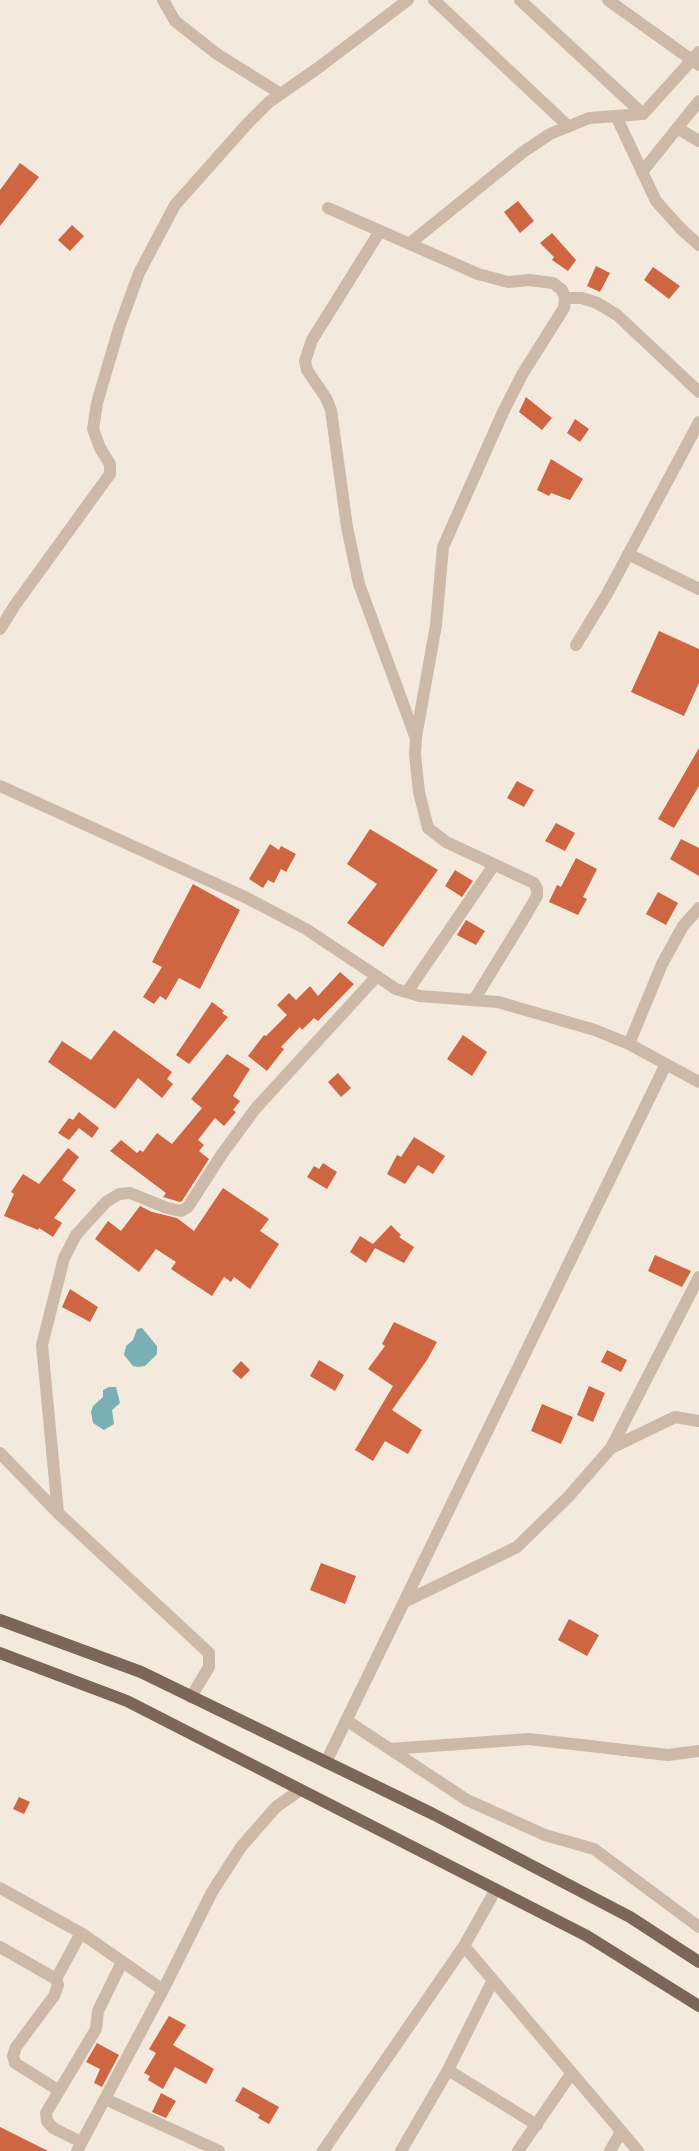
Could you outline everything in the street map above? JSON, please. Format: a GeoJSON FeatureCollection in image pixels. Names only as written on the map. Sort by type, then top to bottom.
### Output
{"type":"FeatureCollection","features":[{"type":"Feature","properties":{"kind":"main road"},"geometry":{"type":"LineString","coordinates":[[0,1620],[141,1672],[433,1814],[630,1917],[699,1962]]}},
{"type":"Feature","properties":{"kind":"main road"},"geometry":{"type":"LineString","coordinates":[[0,1653],[127,1701],[587,1936],[699,2006]]}},
{"type":"Feature","properties":{"kind":"street"},"geometry":{"type":"LineString","coordinates":[[163,0],[175,22],[217,54],[281,94]]}},
{"type":"Feature","properties":{"kind":"street"},"geometry":{"type":"LineString","coordinates":[[0,629],[14,605],[110,474],[110,464],[100,448],[93,429],[97,403],[119,328],[139,274],[175,205],[248,122],[281,94],[408,0]]}},
{"type":"Feature","properties":{"kind":"street"},"geometry":{"type":"LineString","coordinates":[[434,0],[568,126]]}},
{"type":"Feature","properties":{"kind":"street"},"geometry":{"type":"LineString","coordinates":[[520,0],[643,114]]}},
{"type":"Feature","properties":{"kind":"street"},"geometry":{"type":"LineString","coordinates":[[409,244],[523,152],[550,134],[589,118],[643,114],[697,60],[608,0]]}},
{"type":"Feature","properties":{"kind":"street"},"geometry":{"type":"LineString","coordinates":[[642,172],[699,100]]}},
{"type":"Feature","properties":{"kind":"street"},"geometry":{"type":"LineString","coordinates":[[616,116],[656,201],[682,230],[699,245]]}},
{"type":"Feature","properties":{"kind":"street"},"geometry":{"type":"LineString","coordinates":[[677,128],[699,141]]}},
{"type":"Feature","properties":{"kind":"street"},"geometry":{"type":"LineString","coordinates":[[328,208],[478,274],[508,282],[529,280],[553,283],[562,290],[565,298],[564,308],[523,373],[504,410],[443,547],[436,625],[416,737],[415,755],[419,792],[428,828],[446,842],[534,883],[537,889],[537,896],[474,1000]]}},
{"type":"Feature","properties":{"kind":"street"},"geometry":{"type":"LineString","coordinates":[[380,231],[312,340],[305,361],[307,370],[326,398],[331,410],[347,527],[359,584],[416,737]]}},
{"type":"Feature","properties":{"kind":"street"},"geometry":{"type":"LineString","coordinates":[[565,298],[582,298],[596,303],[617,315],[699,392]]}},
{"type":"Feature","properties":{"kind":"street"},"geometry":{"type":"LineString","coordinates":[[576,645],[628,554],[699,422]]}},
{"type":"Feature","properties":{"kind":"street"},"geometry":{"type":"LineString","coordinates":[[628,554],[699,589]]}},
{"type":"Feature","properties":{"kind":"street"},"geometry":{"type":"LineString","coordinates":[[0,786],[248,898],[306,929],[396,989],[420,996],[498,1002],[595,1030],[629,1044],[699,1082]]}},
{"type":"Feature","properties":{"kind":"street"},"geometry":{"type":"LineString","coordinates":[[406,992],[494,865]]}},
{"type":"Feature","properties":{"kind":"street"},"geometry":{"type":"LineString","coordinates":[[629,1044],[662,964],[683,926],[699,908]]}},
{"type":"Feature","properties":{"kind":"street"},"geometry":{"type":"LineString","coordinates":[[58,1513],[42,1345],[64,1258],[76,1235],[106,1202],[119,1194],[130,1193],[167,1208],[181,1211],[188,1207],[222,1154],[256,1108],[377,976]]}},
{"type":"Feature","properties":{"kind":"street"},"geometry":{"type":"LineString","coordinates":[[326,1762],[666,1064]]}},
{"type":"Feature","properties":{"kind":"street"},"geometry":{"type":"LineString","coordinates":[[404,1602],[517,1547],[569,1496],[611,1448],[699,1277]]}},
{"type":"Feature","properties":{"kind":"street"},"geometry":{"type":"LineString","coordinates":[[611,1448],[675,1417],[699,1421]]}},
{"type":"Feature","properties":{"kind":"street"},"geometry":{"type":"LineString","coordinates":[[0,1453],[58,1513],[209,1653],[209,1667],[191,1696]]}},
{"type":"Feature","properties":{"kind":"street"},"geometry":{"type":"LineString","coordinates":[[346,1720],[467,1800],[546,1835],[594,1849],[699,1927]]}},
{"type":"Feature","properties":{"kind":"street"},"geometry":{"type":"LineString","coordinates":[[390,1750],[530,1739],[668,1755],[699,1751]]}},
{"type":"Feature","properties":{"kind":"street"},"geometry":{"type":"LineString","coordinates":[[122,1962],[98,2011],[96,2029],[46,2113],[46,2121],[53,2128],[79,2146],[106,2099],[212,1892],[241,1847],[276,1807],[300,1790]]}},
{"type":"Feature","properties":{"kind":"street"},"geometry":{"type":"LineString","coordinates":[[0,1888],[81,1933],[163,1990]]}},
{"type":"Feature","properties":{"kind":"street"},"geometry":{"type":"LineString","coordinates":[[323,2151],[464,1946],[496,1891]]}},
{"type":"Feature","properties":{"kind":"street"},"geometry":{"type":"LineString","coordinates":[[56,1979],[81,1933]]}},
{"type":"Feature","properties":{"kind":"street"},"geometry":{"type":"LineString","coordinates":[[464,1946],[638,2151]]}},
{"type":"Feature","properties":{"kind":"street"},"geometry":{"type":"LineString","coordinates":[[0,1947],[56,1979],[58,1985],[54,1996],[16,2047],[13,2056],[15,2063],[58,2090]]}},
{"type":"Feature","properties":{"kind":"street"},"geometry":{"type":"LineString","coordinates":[[401,2151],[448,2070],[493,1980]]}},
{"type":"Feature","properties":{"kind":"street"},"geometry":{"type":"LineString","coordinates":[[448,2070],[537,2125]]}},
{"type":"Feature","properties":{"kind":"street"},"geometry":{"type":"LineString","coordinates":[[518,2151],[571,2074]]}},
{"type":"Feature","properties":{"kind":"street"},"geometry":{"type":"LineString","coordinates":[[106,2099],[219,2151]]}},
{"type":"Feature","properties":{"kind":"street"},"geometry":{"type":"LineString","coordinates":[[610,2151],[621,2132]]}},
{"type":"Feature","properties":{"kind":"water"},"geometry":{"type":"Polygon","coordinates":[[[142,1328],[157,1346],[157,1354],[145,1366],[138,1367],[133,1366],[124,1355],[126,1346],[133,1340],[137,1329],[142,1328]]]}},
{"type":"Feature","properties":{"kind":"water"},"geometry":{"type":"Polygon","coordinates":[[[109,1387],[116,1387],[120,1403],[112,1410],[114,1424],[104,1430],[93,1423],[91,1412],[93,1406],[103,1397],[103,1390],[109,1387]]]}},
{"type":"Feature","properties":{"kind":"building"},"geometry":{"type":"Polygon","coordinates":[[[20,163],[39,177],[0,226],[0,190],[20,163]]]}},
{"type":"Feature","properties":{"kind":"building"},"geometry":{"type":"Polygon","coordinates":[[[518,201],[534,221],[520,233],[504,212],[518,201]]]}},
{"type":"Feature","properties":{"kind":"building"},"geometry":{"type":"Polygon","coordinates":[[[72,225],[84,236],[70,251],[58,240],[72,225]]]}},
{"type":"Feature","properties":{"kind":"building"},"geometry":{"type":"Polygon","coordinates":[[[552,233],[576,260],[568,271],[552,260],[554,257],[540,243],[552,233]]]}},
{"type":"Feature","properties":{"kind":"building"},"geometry":{"type":"Polygon","coordinates":[[[596,266],[610,273],[600,292],[587,286],[596,266]]]}},
{"type":"Feature","properties":{"kind":"building"},"geometry":{"type":"Polygon","coordinates":[[[653,267],[680,286],[669,299],[644,280],[653,267]]]}},
{"type":"Feature","properties":{"kind":"building"},"geometry":{"type":"Polygon","coordinates":[[[526,397],[552,418],[542,430],[519,412],[526,397]]]}},
{"type":"Feature","properties":{"kind":"building"},"geometry":{"type":"Polygon","coordinates":[[[575,419],[589,429],[580,442],[567,433],[575,419]]]}},
{"type":"Feature","properties":{"kind":"building"},"geometry":{"type":"Polygon","coordinates":[[[551,459],[583,479],[570,500],[551,493],[549,496],[537,490],[551,459]]]}},
{"type":"Feature","properties":{"kind":"building"},"geometry":{"type":"Polygon","coordinates":[[[659,631],[699,649],[699,683],[684,716],[631,692],[659,631]]]}},
{"type":"Feature","properties":{"kind":"building"},"geometry":{"type":"Polygon","coordinates":[[[699,748],[699,786],[674,828],[658,819],[699,748]]]}},
{"type":"Feature","properties":{"kind":"building"},"geometry":{"type":"Polygon","coordinates":[[[517,781],[534,790],[524,807],[507,798],[517,781]]]}},
{"type":"Feature","properties":{"kind":"building"},"geometry":{"type":"Polygon","coordinates":[[[556,823],[575,833],[565,851],[545,841],[556,823]]]}},
{"type":"Feature","properties":{"kind":"building"},"geometry":{"type":"Polygon","coordinates":[[[370,829],[438,870],[383,947],[347,923],[377,884],[347,864],[370,829]]]}},
{"type":"Feature","properties":{"kind":"building"},"geometry":{"type":"Polygon","coordinates":[[[681,839],[699,848],[699,876],[670,859],[681,839]]]}},
{"type":"Feature","properties":{"kind":"building"},"geometry":{"type":"Polygon","coordinates":[[[270,844],[279,850],[281,846],[296,854],[286,872],[281,869],[274,883],[268,880],[263,888],[249,879],[270,844]]]}},
{"type":"Feature","properties":{"kind":"building"},"geometry":{"type":"Polygon","coordinates":[[[576,858],[597,869],[583,897],[587,899],[578,915],[549,902],[557,885],[561,887],[576,858]]]}},
{"type":"Feature","properties":{"kind":"building"},"geometry":{"type":"Polygon","coordinates":[[[455,870],[473,881],[462,897],[445,886],[455,870]]]}},
{"type":"Feature","properties":{"kind":"building"},"geometry":{"type":"Polygon","coordinates":[[[193,884],[240,910],[200,989],[179,978],[166,1000],[160,996],[154,1004],[143,997],[162,967],[152,962],[193,884]]]}},
{"type":"Feature","properties":{"kind":"building"},"geometry":{"type":"Polygon","coordinates":[[[658,892],[678,903],[666,925],[646,914],[658,892]]]}},
{"type":"Feature","properties":{"kind":"building"},"geometry":{"type":"Polygon","coordinates":[[[466,920],[485,931],[476,945],[457,935],[466,920]]]}},
{"type":"Feature","properties":{"kind":"building"},"geometry":{"type":"Polygon","coordinates":[[[340,972],[354,984],[318,1021],[314,1018],[302,1030],[300,1027],[281,1047],[284,1049],[267,1071],[248,1056],[264,1035],[266,1036],[287,1015],[277,1005],[289,993],[296,1000],[310,986],[318,996],[340,972]]]}},
{"type":"Feature","properties":{"kind":"building"},"geometry":{"type":"Polygon","coordinates":[[[212,1002],[224,1011],[222,1013],[228,1017],[189,1064],[176,1055],[212,1002]]]}},
{"type":"Feature","properties":{"kind":"building"},"geometry":{"type":"Polygon","coordinates":[[[114,1030],[172,1072],[167,1079],[173,1084],[162,1098],[138,1078],[115,1109],[48,1062],[62,1041],[91,1060],[114,1030]]]}},
{"type":"Feature","properties":{"kind":"building"},"geometry":{"type":"Polygon","coordinates":[[[463,1035],[487,1052],[472,1076],[447,1059],[463,1035]]]}},
{"type":"Feature","properties":{"kind":"building"},"geometry":{"type":"Polygon","coordinates":[[[227,1054],[250,1069],[233,1096],[240,1101],[233,1110],[236,1112],[224,1126],[215,1118],[198,1140],[204,1145],[199,1151],[209,1159],[182,1201],[163,1197],[166,1193],[110,1151],[121,1140],[137,1153],[140,1150],[143,1152],[157,1133],[172,1144],[202,1108],[191,1099],[227,1054]]]}},
{"type":"Feature","properties":{"kind":"building"},"geometry":{"type":"Polygon","coordinates":[[[338,1073],[351,1088],[341,1097],[328,1082],[338,1073]]]}},
{"type":"Feature","properties":{"kind":"building"},"geometry":{"type":"Polygon","coordinates":[[[79,1112],[99,1128],[92,1138],[79,1128],[69,1140],[58,1133],[69,1118],[73,1120],[79,1112]]]}},
{"type":"Feature","properties":{"kind":"building"},"geometry":{"type":"Polygon","coordinates":[[[414,1137],[445,1156],[433,1174],[418,1165],[405,1184],[387,1174],[397,1155],[401,1157],[414,1137]]]}},
{"type":"Feature","properties":{"kind":"building"},"geometry":{"type":"Polygon","coordinates":[[[68,1148],[79,1157],[62,1180],[76,1190],[54,1218],[62,1223],[53,1237],[39,1228],[38,1230],[4,1216],[14,1194],[11,1192],[23,1174],[39,1184],[68,1148]]]}},
{"type":"Feature","properties":{"kind":"building"},"geometry":{"type":"Polygon","coordinates":[[[323,1163],[337,1172],[327,1189],[307,1177],[314,1166],[319,1169],[323,1163]]]}},
{"type":"Feature","properties":{"kind":"building"},"geometry":{"type":"Polygon","coordinates":[[[223,1188],[269,1219],[260,1231],[279,1244],[250,1289],[234,1277],[231,1282],[224,1277],[212,1296],[171,1269],[176,1262],[156,1249],[139,1272],[95,1239],[108,1221],[121,1231],[140,1206],[152,1212],[177,1218],[194,1231],[223,1188]]]}},
{"type":"Feature","properties":{"kind":"building"},"geometry":{"type":"Polygon","coordinates":[[[391,1225],[401,1235],[399,1237],[414,1247],[404,1263],[375,1248],[366,1263],[350,1252],[360,1236],[373,1244],[391,1225]]]}},
{"type":"Feature","properties":{"kind":"building"},"geometry":{"type":"Polygon","coordinates":[[[655,1255],[691,1271],[682,1287],[648,1271],[655,1255]]]}},
{"type":"Feature","properties":{"kind":"building"},"geometry":{"type":"Polygon","coordinates":[[[70,1289],[98,1307],[90,1322],[62,1307],[70,1289]]]}},
{"type":"Feature","properties":{"kind":"building"},"geometry":{"type":"Polygon","coordinates":[[[394,1322],[437,1342],[427,1360],[392,1410],[422,1430],[408,1454],[385,1441],[373,1461],[355,1450],[393,1386],[368,1369],[385,1346],[382,1344],[394,1322]]]}},
{"type":"Feature","properties":{"kind":"building"},"geometry":{"type":"Polygon","coordinates":[[[607,1350],[627,1360],[621,1372],[601,1362],[607,1350]]]}},
{"type":"Feature","properties":{"kind":"building"},"geometry":{"type":"Polygon","coordinates":[[[319,1360],[344,1375],[335,1391],[310,1376],[319,1360]]]}},
{"type":"Feature","properties":{"kind":"building"},"geometry":{"type":"Polygon","coordinates":[[[241,1361],[250,1370],[241,1379],[232,1371],[241,1361]]]}},
{"type":"Feature","properties":{"kind":"building"},"geometry":{"type":"Polygon","coordinates":[[[589,1386],[605,1393],[593,1422],[577,1415],[589,1386]]]}},
{"type":"Feature","properties":{"kind":"building"},"geometry":{"type":"Polygon","coordinates":[[[542,1404],[573,1417],[561,1444],[531,1431],[542,1404]]]}},
{"type":"Feature","properties":{"kind":"building"},"geometry":{"type":"Polygon","coordinates":[[[321,1563],[356,1576],[345,1604],[310,1590],[321,1563]]]}},
{"type":"Feature","properties":{"kind":"building"},"geometry":{"type":"Polygon","coordinates":[[[569,1619],[599,1635],[587,1656],[558,1640],[569,1619]]]}},
{"type":"Feature","properties":{"kind":"building"},"geometry":{"type":"Polygon","coordinates":[[[19,1797],[30,1802],[24,1814],[13,1809],[19,1797]]]}},
{"type":"Feature","properties":{"kind":"building"},"geometry":{"type":"Polygon","coordinates":[[[169,2016],[186,2025],[173,2045],[214,2069],[206,2084],[175,2067],[163,2089],[148,2080],[150,2076],[144,2073],[156,2053],[149,2049],[169,2016]]]}},
{"type":"Feature","properties":{"kind":"building"},"geometry":{"type":"Polygon","coordinates":[[[97,2043],[119,2055],[102,2087],[94,2083],[100,2069],[86,2062],[97,2043]]]}},
{"type":"Feature","properties":{"kind":"building"},"geometry":{"type":"Polygon","coordinates":[[[243,2087],[279,2107],[269,2124],[258,2118],[260,2115],[235,2101],[243,2087]]]}},
{"type":"Feature","properties":{"kind":"building"},"geometry":{"type":"Polygon","coordinates":[[[161,2093],[176,2101],[166,2118],[152,2112],[161,2093]]]}},
{"type":"Feature","properties":{"kind":"building"},"geometry":{"type":"Polygon","coordinates":[[[0,2127],[48,2151],[0,2151],[0,2127]]]}}]}
